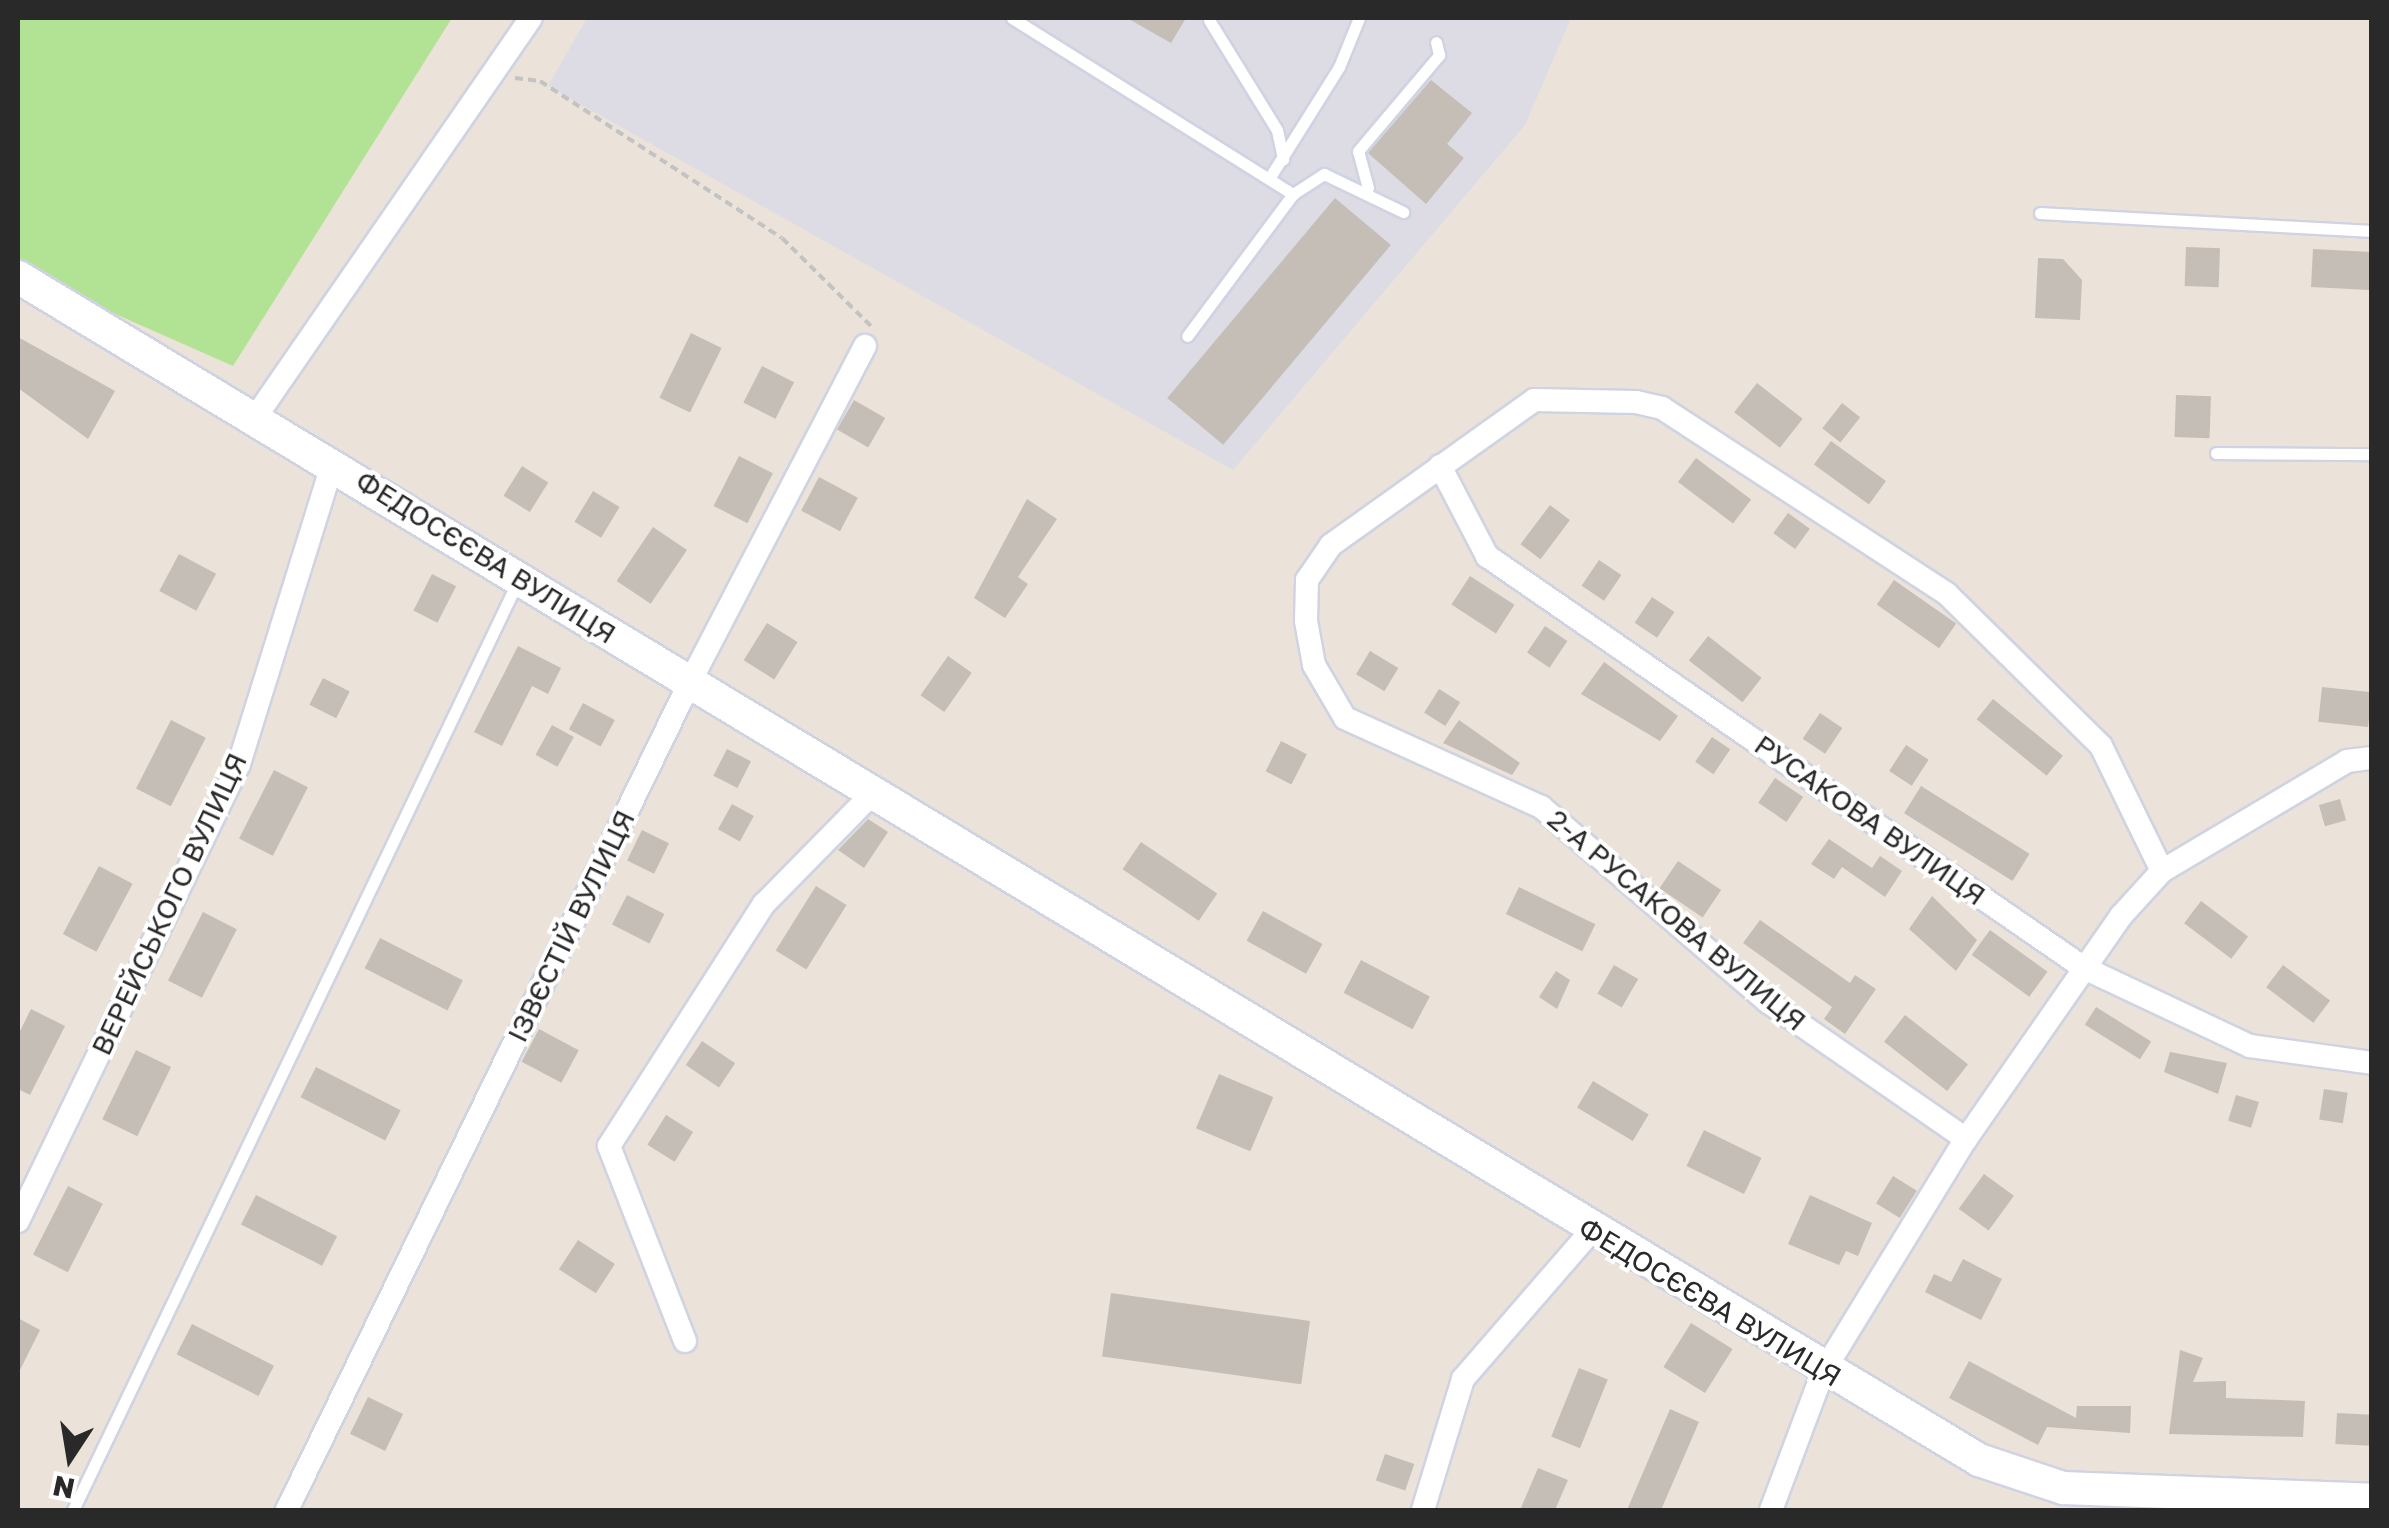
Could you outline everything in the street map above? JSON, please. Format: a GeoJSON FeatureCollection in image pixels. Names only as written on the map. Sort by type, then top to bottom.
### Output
{"type":"FeatureCollection","features":[{"type":"Feature","properties":{"kind":"main road","name":"ФЕДОСЄЄВА ВУЛИЦЯ"},"geometry":{"type":"LineString","coordinates":[[18,277],[257,415],[1823,1372],[1979,1460],[2062,1499],[2372,1500]]}},
{"type":"Feature","properties":{"kind":"street"},"geometry":{"type":"LineString","coordinates":[[257,415],[531,18]]}},
{"type":"Feature","properties":{"kind":"street","name":"ІЗВЄСТІЙ ВУЛИЦЯ"},"geometry":{"type":"LineString","coordinates":[[287,1510],[690,682],[865,346]]}},
{"type":"Feature","properties":{"kind":"street","name":"2-А РУСАКОВА ВУЛИЦЯ"},"geometry":{"type":"LineString","coordinates":[[1966,1139],[1768,1002],[1541,807],[1345,718],[1314,665],[1307,580],[1331,545],[1534,400],[1662,408],[1946,594],[1994,651],[2039,678],[2101,746],[2162,871]]}},
{"type":"Feature","properties":{"kind":"street","name":"ВЕРЕЙСЬКОГО ВУЛИЦЯ"},"geometry":{"type":"LineString","coordinates":[[18,1221],[239,764],[332,462]]}},
{"type":"Feature","properties":{"kind":"street","name":"РУСАКОВА ВУЛИЦЯ"},"geometry":{"type":"LineString","coordinates":[[1440,466],[1487,556],[2084,968],[2250,1046],[2372,1063]]}},
{"type":"Feature","properties":{"kind":"street"},"geometry":{"type":"LineString","coordinates":[[1771,1510],[1823,1372],[1966,1139],[2084,968],[2162,871],[2347,760],[2372,758]]}},
{"type":"Feature","properties":{"kind":"street"},"geometry":{"type":"LineString","coordinates":[[684,1341],[609,1146],[764,904],[874,793]]}},
{"type":"Feature","properties":{"kind":"street"},"geometry":{"type":"LineString","coordinates":[[1423,1510],[1463,1379],[1592,1230]]}},
{"type":"Feature","properties":{"kind":"lane"},"geometry":{"type":"LineString","coordinates":[[1012,18],[1292,194]]}},
{"type":"Feature","properties":{"kind":"lane"},"geometry":{"type":"LineString","coordinates":[[1270,177],[1359,18]]}},
{"type":"Feature","properties":{"kind":"lane"},"geometry":{"type":"LineString","coordinates":[[1209,20],[1277,130],[1282,159]]}},
{"type":"Feature","properties":{"kind":"lane"},"geometry":{"type":"LineString","coordinates":[[1368,188],[1358,151],[1439,56],[1436,42]]}},
{"type":"Feature","properties":{"kind":"lane"},"geometry":{"type":"LineString","coordinates":[[1187,336],[1292,194],[1324,174],[1368,188],[1403,212]]}},
{"type":"Feature","properties":{"kind":"lane"},"geometry":{"type":"LineString","coordinates":[[2040,213],[2372,231]]}},
{"type":"Feature","properties":{"kind":"lane"},"geometry":{"type":"LineString","coordinates":[[2216,453],[2372,454]]}},
{"type":"Feature","properties":{"kind":"lane"},"geometry":{"type":"LineString","coordinates":[[73,1510],[520,578]]}},
{"type":"Feature","properties":{"kind":"path"},"geometry":{"type":"LineString","coordinates":[[493,72],[540,81],[782,238],[875,323],[865,346]]}},
{"type":"Feature","properties":{"kind":"shaded area"},"geometry":{"type":"Polygon","coordinates":[[[587,18],[1571,18],[1525,125],[1233,470],[548,86],[587,18]]]}},
{"type":"Feature","properties":{"kind":"green space"},"geometry":{"type":"Polygon","coordinates":[[[18,18],[452,18],[233,366],[18,271],[18,18]]]}},
{"type":"Feature","properties":{"kind":"building"},"geometry":{"type":"Polygon","coordinates":[[[1127,18],[1186,18],[1171,43],[1127,18]]]}},
{"type":"Feature","properties":{"kind":"building"},"geometry":{"type":"Polygon","coordinates":[[[1431,80],[1472,113],[1447,144],[1464,158],[1426,204],[1368,153],[1431,80]]]}},
{"type":"Feature","properties":{"kind":"building"},"geometry":{"type":"Polygon","coordinates":[[[1335,198],[1391,245],[1223,445],[1167,398],[1335,198]]]}},
{"type":"Feature","properties":{"kind":"building"},"geometry":{"type":"Polygon","coordinates":[[[2186,247],[2220,248],[2219,287],[2185,286],[2186,247]]]}},
{"type":"Feature","properties":{"kind":"building"},"geometry":{"type":"Polygon","coordinates":[[[2313,249],[2372,252],[2370,290],[2311,287],[2313,249]]]}},
{"type":"Feature","properties":{"kind":"building"},"geometry":{"type":"Polygon","coordinates":[[[2038,258],[2063,259],[2082,280],[2080,320],[2035,318],[2038,258]]]}},
{"type":"Feature","properties":{"kind":"building"},"geometry":{"type":"Polygon","coordinates":[[[691,333],[722,348],[690,413],[659,398],[691,333]]]}},
{"type":"Feature","properties":{"kind":"building"},"geometry":{"type":"Polygon","coordinates":[[[18,337],[115,391],[88,439],[18,388],[18,337]]]}},
{"type":"Feature","properties":{"kind":"building"},"geometry":{"type":"Polygon","coordinates":[[[762,366],[794,382],[775,419],[743,403],[762,366]]]}},
{"type":"Feature","properties":{"kind":"building"},"geometry":{"type":"Polygon","coordinates":[[[1757,383],[1803,419],[1780,448],[1734,412],[1757,383]]]}},
{"type":"Feature","properties":{"kind":"building"},"geometry":{"type":"Polygon","coordinates":[[[2176,395],[2211,396],[2210,438],[2175,437],[2176,395]]]}},
{"type":"Feature","properties":{"kind":"building"},"geometry":{"type":"Polygon","coordinates":[[[854,400],[885,418],[868,447],[837,429],[854,400]]]}},
{"type":"Feature","properties":{"kind":"building"},"geometry":{"type":"Polygon","coordinates":[[[1842,403],[1860,417],[1840,442],[1822,428],[1842,403]]]}},
{"type":"Feature","properties":{"kind":"building"},"geometry":{"type":"Polygon","coordinates":[[[1831,441],[1886,481],[1869,504],[1814,464],[1831,441]]]}},
{"type":"Feature","properties":{"kind":"building"},"geometry":{"type":"Polygon","coordinates":[[[739,456],[773,473],[747,523],[714,506],[739,456]]]}},
{"type":"Feature","properties":{"kind":"building"},"geometry":{"type":"Polygon","coordinates":[[[1696,458],[1751,500],[1733,523],[1678,482],[1696,458]]]}},
{"type":"Feature","properties":{"kind":"building"},"geometry":{"type":"Polygon","coordinates":[[[522,466],[548,482],[530,512],[503,496],[522,466]]]}},
{"type":"Feature","properties":{"kind":"building"},"geometry":{"type":"Polygon","coordinates":[[[819,477],[858,498],[840,531],[801,511],[819,477]]]}},
{"type":"Feature","properties":{"kind":"building"},"geometry":{"type":"Polygon","coordinates":[[[593,491],[620,507],[601,538],[574,522],[593,491]]]}},
{"type":"Feature","properties":{"kind":"building"},"geometry":{"type":"Polygon","coordinates":[[[1027,499],[1057,519],[1018,577],[1028,584],[1005,618],[974,598],[1027,499]]]}},
{"type":"Feature","properties":{"kind":"building"},"geometry":{"type":"Polygon","coordinates":[[[1550,505],[1570,520],[1540,559],[1521,544],[1550,505]]]}},
{"type":"Feature","properties":{"kind":"building"},"geometry":{"type":"Polygon","coordinates":[[[1788,513],[1810,529],[1795,549],[1773,533],[1788,513]]]}},
{"type":"Feature","properties":{"kind":"building"},"geometry":{"type":"Polygon","coordinates":[[[653,527],[687,550],[651,604],[617,581],[653,527]]]}},
{"type":"Feature","properties":{"kind":"building"},"geometry":{"type":"Polygon","coordinates":[[[179,554],[216,574],[196,611],[159,591],[179,554]]]}},
{"type":"Feature","properties":{"kind":"building"},"geometry":{"type":"Polygon","coordinates":[[[1599,560],[1621,575],[1604,601],[1582,586],[1599,560]]]}},
{"type":"Feature","properties":{"kind":"building"},"geometry":{"type":"Polygon","coordinates":[[[432,574],[456,586],[437,623],[413,611],[432,574]]]}},
{"type":"Feature","properties":{"kind":"building"},"geometry":{"type":"Polygon","coordinates":[[[1470,576],[1514,605],[1496,633],[1451,605],[1470,576]]]}},
{"type":"Feature","properties":{"kind":"building"},"geometry":{"type":"Polygon","coordinates":[[[1894,580],[1956,624],[1939,648],[1877,605],[1894,580]]]}},
{"type":"Feature","properties":{"kind":"building"},"geometry":{"type":"Polygon","coordinates":[[[1652,597],[1674,612],[1657,638],[1635,623],[1652,597]]]}},
{"type":"Feature","properties":{"kind":"building"},"geometry":{"type":"Polygon","coordinates":[[[767,623],[798,642],[774,679],[744,660],[767,623]]]}},
{"type":"Feature","properties":{"kind":"building"},"geometry":{"type":"Polygon","coordinates":[[[1545,626],[1567,641],[1549,668],[1527,653],[1545,626]]]}},
{"type":"Feature","properties":{"kind":"building"},"geometry":{"type":"Polygon","coordinates":[[[1708,636],[1762,678],[1742,702],[1689,660],[1708,636]]]}},
{"type":"Feature","properties":{"kind":"building"},"geometry":{"type":"Polygon","coordinates":[[[518,646],[561,668],[548,694],[532,686],[502,746],[474,732],[518,646]]]}},
{"type":"Feature","properties":{"kind":"building"},"geometry":{"type":"Polygon","coordinates":[[[1370,651],[1398,668],[1384,691],[1356,674],[1370,651]]]}},
{"type":"Feature","properties":{"kind":"building"},"geometry":{"type":"Polygon","coordinates":[[[948,656],[972,673],[944,712],[920,695],[948,656]]]}},
{"type":"Feature","properties":{"kind":"building"},"geometry":{"type":"Polygon","coordinates":[[[1604,662],[1678,716],[1660,741],[1581,694],[1604,662]]]}},
{"type":"Feature","properties":{"kind":"building"},"geometry":{"type":"Polygon","coordinates":[[[323,678],[350,692],[336,718],[309,705],[323,678]]]}},
{"type":"Feature","properties":{"kind":"building"},"geometry":{"type":"Polygon","coordinates":[[[2322,687],[2372,692],[2368,727],[2318,722],[2322,687]]]}},
{"type":"Feature","properties":{"kind":"building"},"geometry":{"type":"Polygon","coordinates":[[[1439,689],[1460,702],[1445,726],[1424,713],[1439,689]]]}},
{"type":"Feature","properties":{"kind":"building"},"geometry":{"type":"Polygon","coordinates":[[[1993,699],[2063,756],[2047,776],[1977,719],[1993,699]]]}},
{"type":"Feature","properties":{"kind":"building"},"geometry":{"type":"Polygon","coordinates":[[[583,703],[615,720],[601,746],[569,729],[583,703]]]}},
{"type":"Feature","properties":{"kind":"building"},"geometry":{"type":"Polygon","coordinates":[[[1820,713],[1842,728],[1825,754],[1803,739],[1820,713]]]}},
{"type":"Feature","properties":{"kind":"building"},"geometry":{"type":"Polygon","coordinates":[[[171,720],[206,738],[171,806],[136,789],[171,720]]]}},
{"type":"Feature","properties":{"kind":"building"},"geometry":{"type":"Polygon","coordinates":[[[1459,720],[1520,763],[1512,775],[1443,743],[1459,720]]]}},
{"type":"Feature","properties":{"kind":"building"},"geometry":{"type":"Polygon","coordinates":[[[552,725],[574,737],[557,767],[536,755],[552,725]]]}},
{"type":"Feature","properties":{"kind":"building"},"geometry":{"type":"Polygon","coordinates":[[[1712,737],[1730,749],[1713,774],[1695,762],[1712,737]]]}},
{"type":"Feature","properties":{"kind":"building"},"geometry":{"type":"Polygon","coordinates":[[[1281,741],[1307,754],[1291,784],[1266,771],[1281,741]]]}},
{"type":"Feature","properties":{"kind":"building"},"geometry":{"type":"Polygon","coordinates":[[[1906,745],[1929,760],[1912,786],[1889,771],[1906,745]]]}},
{"type":"Feature","properties":{"kind":"building"},"geometry":{"type":"Polygon","coordinates":[[[727,749],[751,761],[737,788],[713,776],[727,749]]]}},
{"type":"Feature","properties":{"kind":"building"},"geometry":{"type":"Polygon","coordinates":[[[274,770],[308,787],[273,856],[239,839],[274,770]]]}},
{"type":"Feature","properties":{"kind":"building"},"geometry":{"type":"Polygon","coordinates":[[[1775,778],[1803,797],[1786,822],[1758,803],[1775,778]]]}},
{"type":"Feature","properties":{"kind":"building"},"geometry":{"type":"Polygon","coordinates":[[[1921,786],[2030,854],[2013,881],[1904,813],[1921,786]]]}},
{"type":"Feature","properties":{"kind":"building"},"geometry":{"type":"Polygon","coordinates":[[[2340,799],[2346,820],[2325,826],[2319,805],[2340,799]]]}},
{"type":"Feature","properties":{"kind":"building"},"geometry":{"type":"Polygon","coordinates":[[[732,804],[754,816],[740,841],[718,829],[732,804]]]}},
{"type":"Feature","properties":{"kind":"building"},"geometry":{"type":"Polygon","coordinates":[[[868,819],[888,832],[864,868],[838,850],[868,819]]]}},
{"type":"Feature","properties":{"kind":"building"},"geometry":{"type":"Polygon","coordinates":[[[642,830],[669,843],[654,874],[627,861],[642,830]]]}},
{"type":"Feature","properties":{"kind":"building"},"geometry":{"type":"Polygon","coordinates":[[[1829,839],[1872,868],[1880,856],[1902,871],[1885,897],[1842,867],[1834,879],[1811,864],[1829,839]]]}},
{"type":"Feature","properties":{"kind":"building"},"geometry":{"type":"Polygon","coordinates":[[[1141,842],[1217,893],[1199,921],[1123,869],[1141,842]]]}},
{"type":"Feature","properties":{"kind":"building"},"geometry":{"type":"Polygon","coordinates":[[[1678,861],[1721,890],[1703,917],[1660,888],[1678,861]]]}},
{"type":"Feature","properties":{"kind":"building"},"geometry":{"type":"Polygon","coordinates":[[[99,866],[133,884],[96,952],[63,934],[99,866]]]}},
{"type":"Feature","properties":{"kind":"building"},"geometry":{"type":"Polygon","coordinates":[[[816,886],[847,905],[806,970],[776,950],[816,886]]]}},
{"type":"Feature","properties":{"kind":"building"},"geometry":{"type":"Polygon","coordinates":[[[1519,887],[1595,924],[1582,951],[1506,914],[1519,887]]]}},
{"type":"Feature","properties":{"kind":"building"},"geometry":{"type":"Polygon","coordinates":[[[627,895],[664,914],[649,943],[612,924],[627,895]]]}},
{"type":"Feature","properties":{"kind":"building"},"geometry":{"type":"Polygon","coordinates":[[[1932,896],[1977,940],[1956,971],[1909,929],[1932,896]]]}},
{"type":"Feature","properties":{"kind":"building"},"geometry":{"type":"Polygon","coordinates":[[[2201,901],[2248,937],[2231,959],[2184,923],[2201,901]]]}},
{"type":"Feature","properties":{"kind":"building"},"geometry":{"type":"Polygon","coordinates":[[[1263,911],[1322,944],[1306,974],[1247,941],[1263,911]]]}},
{"type":"Feature","properties":{"kind":"building"},"geometry":{"type":"Polygon","coordinates":[[[203,912],[237,929],[202,998],[168,981],[203,912]]]}},
{"type":"Feature","properties":{"kind":"building"},"geometry":{"type":"Polygon","coordinates":[[[1760,920],[1850,983],[1855,975],[1876,989],[1845,1034],[1824,1019],[1832,1007],[1743,943],[1760,920]]]}},
{"type":"Feature","properties":{"kind":"building"},"geometry":{"type":"Polygon","coordinates":[[[1990,930],[2047,972],[2029,997],[1972,955],[1990,930]]]}},
{"type":"Feature","properties":{"kind":"building"},"geometry":{"type":"Polygon","coordinates":[[[380,938],[463,980],[447,1011],[365,968],[380,938]]]}},
{"type":"Feature","properties":{"kind":"building"},"geometry":{"type":"Polygon","coordinates":[[[1361,960],[1430,997],[1412,1029],[1344,993],[1361,960]]]}},
{"type":"Feature","properties":{"kind":"building"},"geometry":{"type":"Polygon","coordinates":[[[1614,965],[1638,979],[1622,1008],[1598,994],[1614,965]]]}},
{"type":"Feature","properties":{"kind":"building"},"geometry":{"type":"Polygon","coordinates":[[[2283,965],[2330,1001],[2313,1023],[2266,987],[2283,965]]]}},
{"type":"Feature","properties":{"kind":"building"},"geometry":{"type":"Polygon","coordinates":[[[1556,971],[1570,980],[1557,1009],[1539,997],[1556,971]]]}},
{"type":"Feature","properties":{"kind":"building"},"geometry":{"type":"Polygon","coordinates":[[[2096,1007],[2151,1041],[2140,1059],[2085,1025],[2096,1007]]]}},
{"type":"Feature","properties":{"kind":"building"},"geometry":{"type":"Polygon","coordinates":[[[31,1009],[65,1026],[30,1095],[18,1089],[18,1035],[31,1009]]]}},
{"type":"Feature","properties":{"kind":"building"},"geometry":{"type":"Polygon","coordinates":[[[1905,1015],[1968,1064],[1947,1091],[1884,1042],[1905,1015]]]}},
{"type":"Feature","properties":{"kind":"building"},"geometry":{"type":"Polygon","coordinates":[[[539,1029],[579,1050],[561,1083],[522,1062],[539,1029]]]}},
{"type":"Feature","properties":{"kind":"building"},"geometry":{"type":"Polygon","coordinates":[[[702,1041],[735,1063],[719,1087],[686,1065],[702,1041]]]}},
{"type":"Feature","properties":{"kind":"building"},"geometry":{"type":"Polygon","coordinates":[[[136,1050],[171,1067],[137,1136],[102,1119],[136,1050]]]}},
{"type":"Feature","properties":{"kind":"building"},"geometry":{"type":"Polygon","coordinates":[[[2170,1052],[2227,1063],[2218,1094],[2164,1072],[2170,1052]]]}},
{"type":"Feature","properties":{"kind":"building"},"geometry":{"type":"Polygon","coordinates":[[[316,1067],[401,1110],[385,1140],[301,1097],[316,1067]]]}},
{"type":"Feature","properties":{"kind":"building"},"geometry":{"type":"Polygon","coordinates":[[[1219,1074],[1273,1097],[1250,1151],[1196,1128],[1219,1074]]]}},
{"type":"Feature","properties":{"kind":"building"},"geometry":{"type":"Polygon","coordinates":[[[1593,1081],[1649,1114],[1633,1141],[1577,1108],[1593,1081]]]}},
{"type":"Feature","properties":{"kind":"building"},"geometry":{"type":"Polygon","coordinates":[[[2324,1089],[2348,1093],[2343,1123],[2319,1120],[2324,1089]]]}},
{"type":"Feature","properties":{"kind":"building"},"geometry":{"type":"Polygon","coordinates":[[[2236,1095],[2259,1102],[2251,1128],[2228,1121],[2236,1095]]]}},
{"type":"Feature","properties":{"kind":"building"},"geometry":{"type":"Polygon","coordinates":[[[666,1115],[693,1132],[675,1162],[647,1145],[666,1115]]]}},
{"type":"Feature","properties":{"kind":"building"},"geometry":{"type":"Polygon","coordinates":[[[1704,1130],[1762,1158],[1744,1194],[1686,1166],[1704,1130]]]}},
{"type":"Feature","properties":{"kind":"building"},"geometry":{"type":"Polygon","coordinates":[[[1984,1174],[2014,1196],[1989,1231],[1959,1209],[1984,1174]]]}},
{"type":"Feature","properties":{"kind":"building"},"geometry":{"type":"Polygon","coordinates":[[[1893,1176],[1917,1191],[1900,1218],[1876,1203],[1893,1176]]]}},
{"type":"Feature","properties":{"kind":"building"},"geometry":{"type":"Polygon","coordinates":[[[68,1186],[103,1204],[68,1272],[33,1255],[68,1186]]]}},
{"type":"Feature","properties":{"kind":"building"},"geometry":{"type":"Polygon","coordinates":[[[256,1195],[337,1236],[322,1266],[241,1224],[256,1195]]]}},
{"type":"Feature","properties":{"kind":"building"},"geometry":{"type":"Polygon","coordinates":[[[1810,1195],[1872,1223],[1858,1256],[1846,1251],[1839,1265],[1788,1244],[1810,1195]]]}},
{"type":"Feature","properties":{"kind":"building"},"geometry":{"type":"Polygon","coordinates":[[[578,1240],[615,1264],[596,1293],[559,1269],[578,1240]]]}},
{"type":"Feature","properties":{"kind":"building"},"geometry":{"type":"Polygon","coordinates":[[[1963,1259],[2002,1279],[1981,1320],[1925,1292],[1934,1274],[1951,1282],[1963,1259]]]}},
{"type":"Feature","properties":{"kind":"building"},"geometry":{"type":"Polygon","coordinates":[[[1111,1293],[1310,1321],[1301,1384],[1102,1356],[1111,1293]]]}},
{"type":"Feature","properties":{"kind":"building"},"geometry":{"type":"Polygon","coordinates":[[[18,1318],[40,1330],[18,1374],[18,1318]]]}},
{"type":"Feature","properties":{"kind":"building"},"geometry":{"type":"Polygon","coordinates":[[[1691,1323],[1733,1349],[1705,1393],[1663,1367],[1691,1323]]]}},
{"type":"Feature","properties":{"kind":"building"},"geometry":{"type":"Polygon","coordinates":[[[192,1324],[274,1366],[259,1396],[177,1354],[192,1324]]]}},
{"type":"Feature","properties":{"kind":"building"},"geometry":{"type":"Polygon","coordinates":[[[2180,1350],[2203,1358],[2193,1382],[2226,1381],[2226,1398],[2305,1401],[2303,1437],[2169,1434],[2180,1350]]]}},
{"type":"Feature","properties":{"kind":"building"},"geometry":{"type":"Polygon","coordinates":[[[1969,1361],[2076,1418],[2077,1406],[2131,1406],[2130,1433],[2047,1427],[2038,1445],[1949,1398],[1969,1361]]]}},
{"type":"Feature","properties":{"kind":"building"},"geometry":{"type":"Polygon","coordinates":[[[1579,1368],[1608,1380],[1580,1448],[1551,1437],[1579,1368]]]}},
{"type":"Feature","properties":{"kind":"building"},"geometry":{"type":"Polygon","coordinates":[[[368,1397],[403,1414],[385,1451],[350,1434],[368,1397]]]}},
{"type":"Feature","properties":{"kind":"building"},"geometry":{"type":"Polygon","coordinates":[[[1670,1409],[1699,1422],[1661,1510],[1627,1510],[1670,1409]]]}},
{"type":"Feature","properties":{"kind":"building"},"geometry":{"type":"Polygon","coordinates":[[[2337,1413],[2372,1415],[2370,1446],[2335,1444],[2337,1413]]]}},
{"type":"Feature","properties":{"kind":"building"},"geometry":{"type":"Polygon","coordinates":[[[1385,1454],[1414,1464],[1405,1491],[1376,1480],[1385,1454]]]}},
{"type":"Feature","properties":{"kind":"building"},"geometry":{"type":"Polygon","coordinates":[[[1538,1468],[1568,1480],[1555,1510],[1520,1510],[1538,1468]]]}}]}
